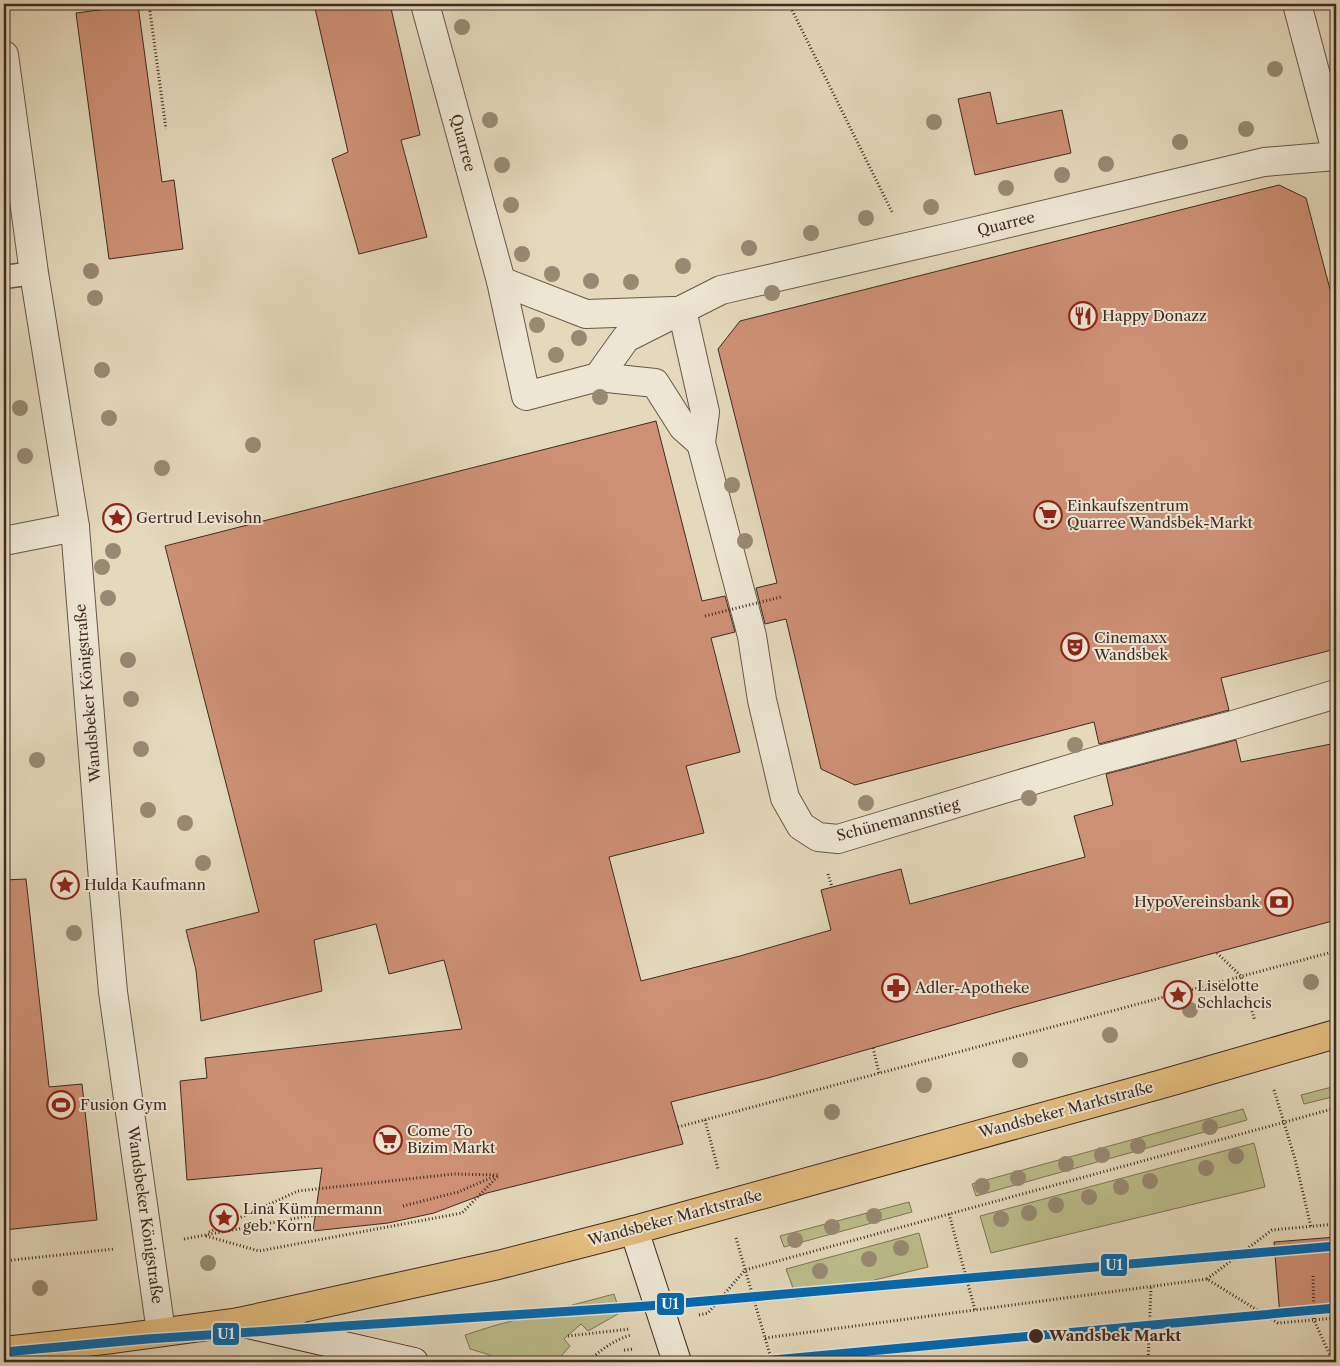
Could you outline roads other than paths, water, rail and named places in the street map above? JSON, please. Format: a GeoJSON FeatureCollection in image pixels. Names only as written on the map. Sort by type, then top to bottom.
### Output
{"type":"FeatureCollection","features":[{"type":"Feature","properties":{"kind":"main road","name":"Wandsbeker Marktstraße"},"geometry":{"type":"LineString","coordinates":[[4,1351],[239,1322],[498,1265],[634,1230],[1336,1034]]}},
{"type":"Feature","properties":{"kind":"street","name":"Quarree"},"geometry":{"type":"LineString","coordinates":[[425,4],[501,282],[526,396],[598,377],[655,383],[683,427],[701,443]]}},
{"type":"Feature","properties":{"kind":"street"},"geometry":{"type":"LineString","coordinates":[[1297,4],[1336,151]]}},
{"type":"Feature","properties":{"kind":"street","name":"Wandsbeker Königstraße"},"geometry":{"type":"LineString","coordinates":[[4,55],[34,274],[75,527],[113,992],[161,1332]]}},
{"type":"Feature","properties":{"kind":"street","name":"Quarree"},"geometry":{"type":"LineString","coordinates":[[598,377],[626,338],[721,290],[1264,162],[1336,156]]}},
{"type":"Feature","properties":{"kind":"street","name":"Quarree"},"geometry":{"type":"LineString","coordinates":[[501,282],[586,314],[682,310]]}},
{"type":"Feature","properties":{"kind":"street","name":"Schünemannstieg"},"geometry":{"type":"LineString","coordinates":[[682,310],[705,412],[701,443],[752,636],[762,700],[785,798],[802,826],[818,837],[838,839],[1103,759],[1233,725],[1336,694]]}},
{"type":"Feature","properties":{"kind":"street"},"geometry":{"type":"LineString","coordinates":[[4,541],[75,527]]}},
{"type":"Feature","properties":{"kind":"street"},"geometry":{"type":"LineString","coordinates":[[634,1230],[677,1362]]}},
{"type":"Feature","properties":{"kind":"street"},"geometry":{"type":"LineString","coordinates":[[239,1322],[414,1362]]}},
{"type":"Feature","properties":{"kind":"lane"},"geometry":{"type":"LineString","coordinates":[[4,276],[34,274]]}},
{"type":"Feature","properties":{"kind":"place","name":"Happy Donazz"},"geometry":{"type":"Point","coordinates":[1083,316]}},
{"type":"Feature","properties":{"kind":"place","name":"Einkaufszentrum Quarree Wandsbek-Markt"},"geometry":{"type":"Point","coordinates":[1048,515]}},
{"type":"Feature","properties":{"kind":"place","name":"Gertrud Levisohn"},"geometry":{"type":"Point","coordinates":[117,518]}},
{"type":"Feature","properties":{"kind":"place","name":"Cinemaxx Wandsbek"},"geometry":{"type":"Point","coordinates":[1075,647]}},
{"type":"Feature","properties":{"kind":"place","name":"Hulda Kaufmann"},"geometry":{"type":"Point","coordinates":[65,885]}},
{"type":"Feature","properties":{"kind":"place","name":"HypoVereinsbank"},"geometry":{"type":"Point","coordinates":[1279,902]}},
{"type":"Feature","properties":{"kind":"place","name":"Adler-Apotheke"},"geometry":{"type":"Point","coordinates":[896,988]}},
{"type":"Feature","properties":{"kind":"place","name":"Liselotte Schlachcis"},"geometry":{"type":"Point","coordinates":[1178,995]}},
{"type":"Feature","properties":{"kind":"place","name":"Fusion Gym"},"geometry":{"type":"Point","coordinates":[61,1105]}},
{"type":"Feature","properties":{"kind":"place","name":"Come To Bizim Markt"},"geometry":{"type":"Point","coordinates":[388,1140]}},
{"type":"Feature","properties":{"kind":"place","name":"Lina Kümmermann geb. Korn"},"geometry":{"type":"Point","coordinates":[224,1218]}},
{"type":"Feature","properties":{"kind":"place","name":"Wandsbek Markt"},"geometry":{"type":"Point","coordinates":[1036,1336]}}]}
